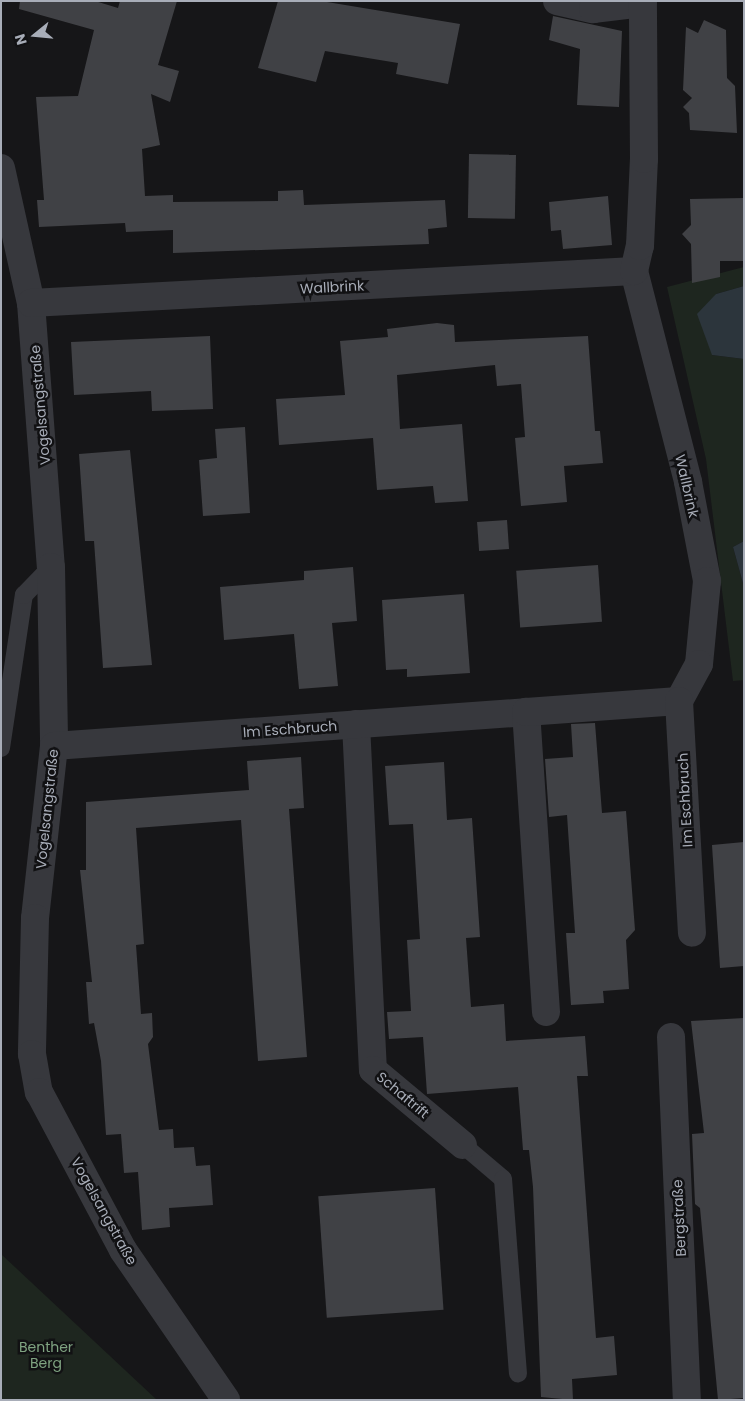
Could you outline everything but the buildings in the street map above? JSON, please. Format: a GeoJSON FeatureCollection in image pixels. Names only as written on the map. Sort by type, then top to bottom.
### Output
{"type":"FeatureCollection","features":[{"type":"Feature","properties":{"kind":"street"},"geometry":{"type":"LineString","coordinates":[[557,1],[593,9],[643,2]]}},
{"type":"Feature","properties":{"kind":"street","name":"Wallbrink"},"geometry":{"type":"LineString","coordinates":[[643,2],[644,159],[640,246],[634,271],[688,482],[707,581],[699,664],[680,701]]}},
{"type":"Feature","properties":{"kind":"street","name":"Vogelsangstraße"},"geometry":{"type":"LineString","coordinates":[[1,168],[31,303],[50,567],[54,746],[35,918],[32,1054],[39,1092],[123,1250],[226,1400]]}},
{"type":"Feature","properties":{"kind":"street","name":"Wallbrink"},"geometry":{"type":"LineString","coordinates":[[31,303],[634,271]]}},
{"type":"Feature","properties":{"kind":"street","name":"Im Eschbruch"},"geometry":{"type":"LineString","coordinates":[[54,746],[680,701],[692,933]]}},
{"type":"Feature","properties":{"kind":"street"},"geometry":{"type":"LineString","coordinates":[[526,712],[546,1012]]}},
{"type":"Feature","properties":{"kind":"street","name":"Schaftrift"},"geometry":{"type":"LineString","coordinates":[[356,724],[373,1070],[462,1145]]}},
{"type":"Feature","properties":{"kind":"street","name":"Bergstraße"},"geometry":{"type":"LineString","coordinates":[[671,1037],[687,1400]]}},
{"type":"Feature","properties":{"kind":"lane"},"geometry":{"type":"LineString","coordinates":[[1,748],[24,595],[50,567]]}},
{"type":"Feature","properties":{"kind":"lane","name":"Schaftrift"},"geometry":{"type":"LineString","coordinates":[[462,1145],[503,1179],[518,1373]]}},
{"type":"Feature","properties":{"kind":"green space"},"geometry":{"type":"Polygon","coordinates":[[[744,267],[744,286],[716,294],[712,355],[744,359],[744,541],[733,547],[744,587],[744,680],[733,681],[706,459],[667,287],[744,267]]]}},
{"type":"Feature","properties":{"kind":"green space","name":"Benther Berg"},"geometry":{"type":"Polygon","coordinates":[[[1,1254],[157,1400],[1,1400],[1,1254]]]}},
{"type":"Feature","properties":{"kind":"shaded area"},"geometry":{"type":"Polygon","coordinates":[[[744,286],[744,359],[712,355],[697,314],[716,294],[744,286]]]}},
{"type":"Feature","properties":{"kind":"shaded area"},"geometry":{"type":"Polygon","coordinates":[[[744,541],[744,587],[733,547],[744,541]]]}}]}
